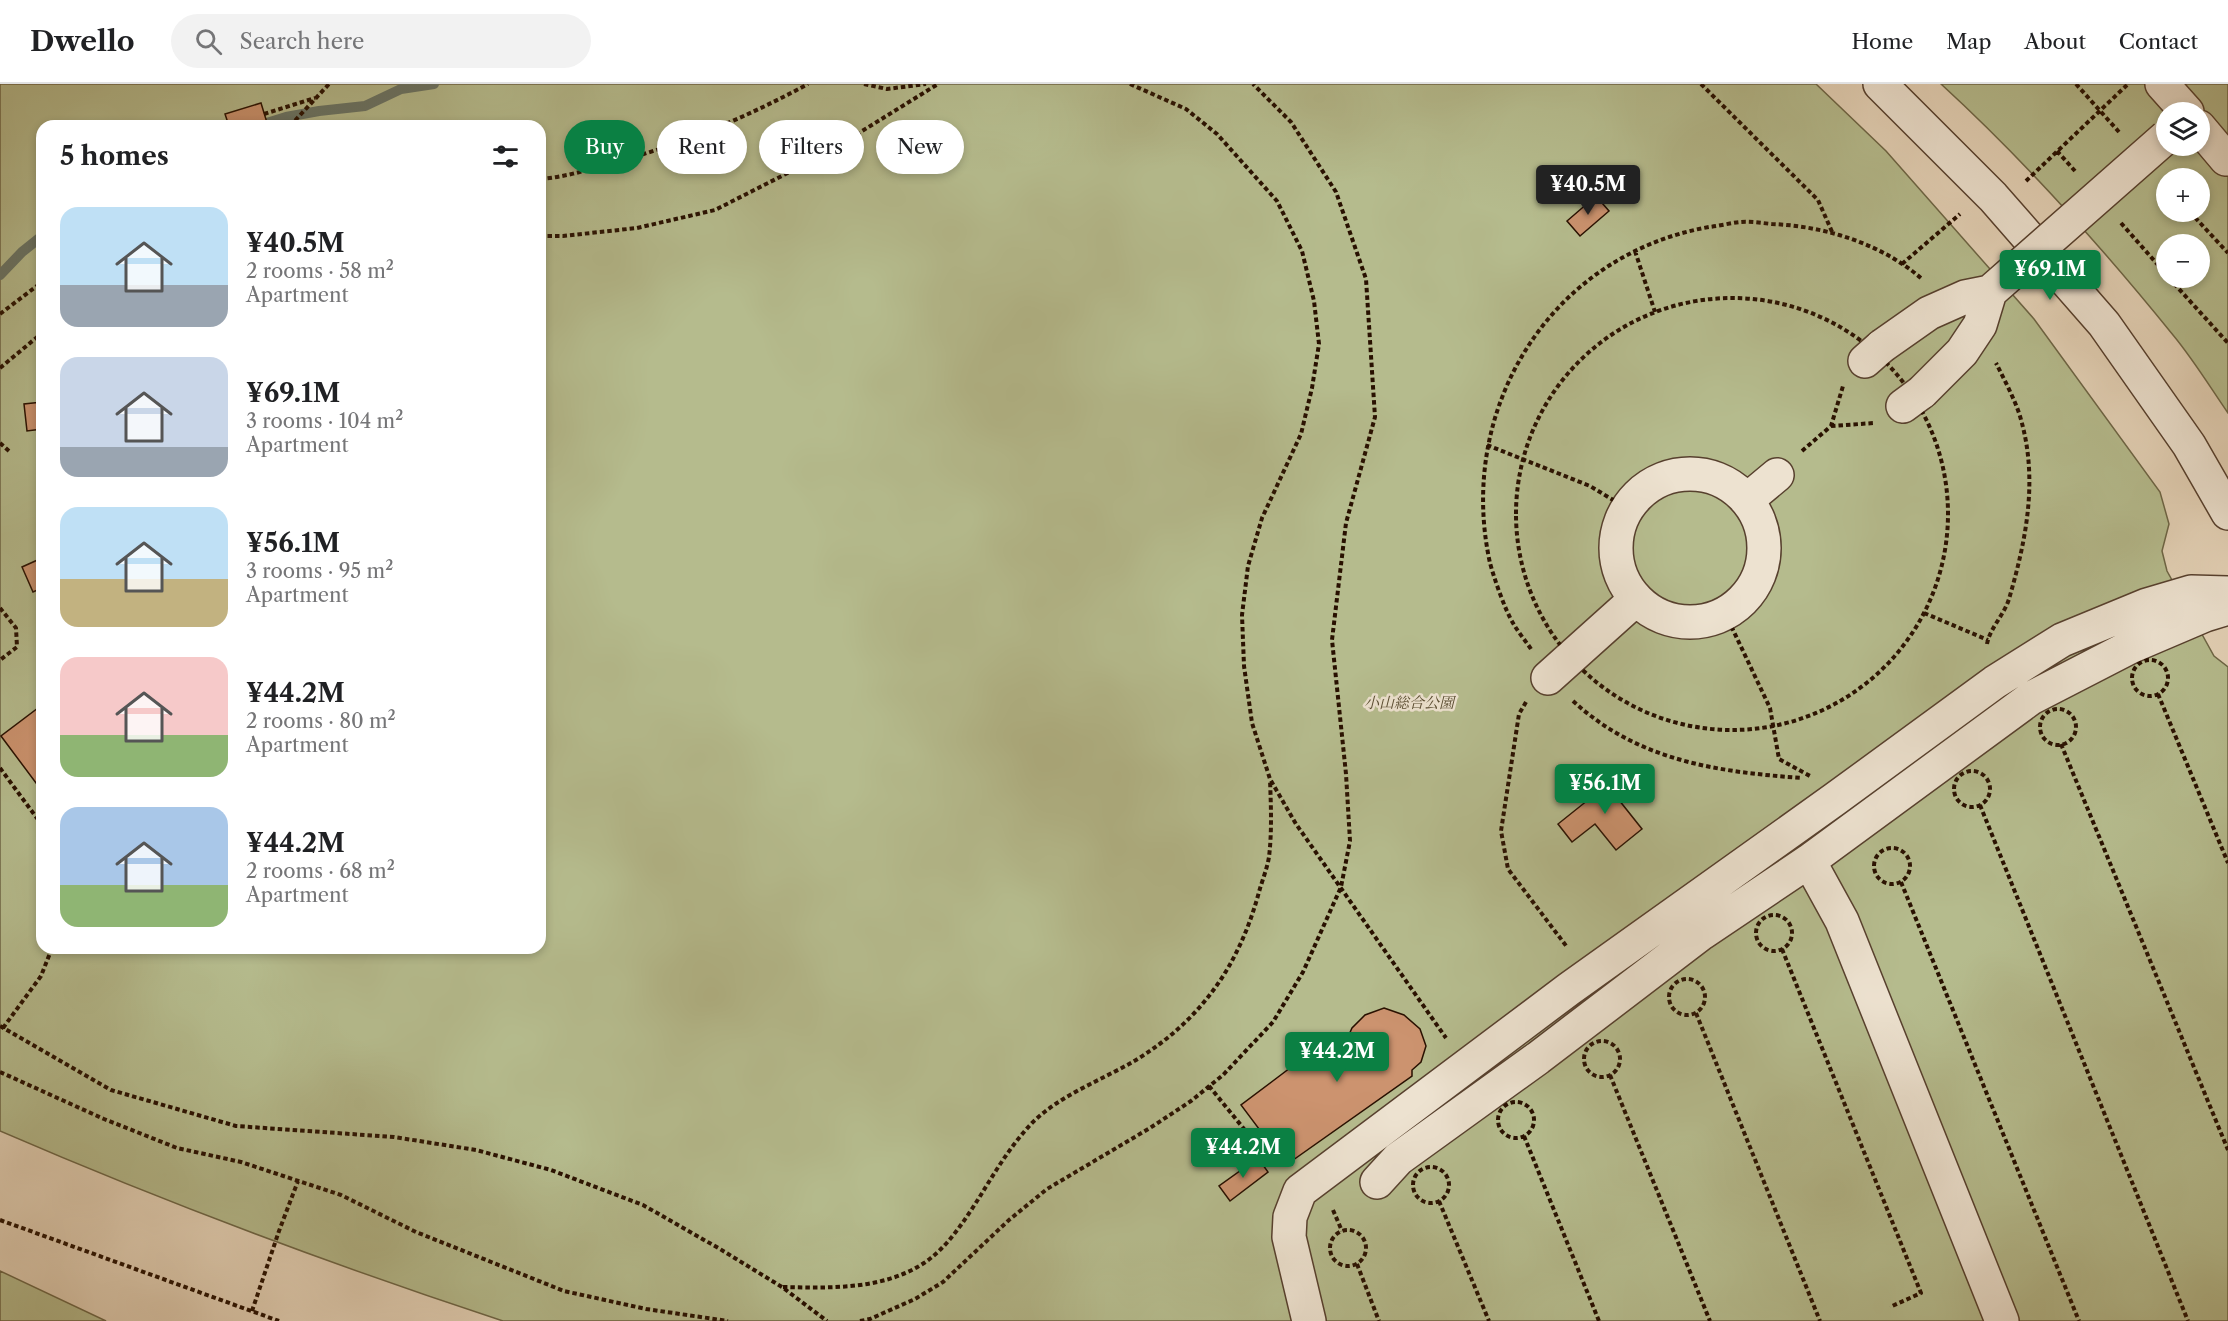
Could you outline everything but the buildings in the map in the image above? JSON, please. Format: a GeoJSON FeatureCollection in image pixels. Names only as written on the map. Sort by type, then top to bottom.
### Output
{"type":"FeatureCollection","features":[{"type":"Feature","properties":{"kind":"street"},"geometry":{"type":"LineString","coordinates":[[1880,84],[1993,197],[2104,324],[2189,445],[2228,513]]}},
{"type":"Feature","properties":{"kind":"street"},"geometry":{"type":"LineString","coordinates":[[2162,84],[2178,102]]}},
{"type":"Feature","properties":{"kind":"street"},"geometry":{"type":"LineString","coordinates":[[2210,140],[2226,159]]}},
{"type":"Feature","properties":{"kind":"street"},"geometry":{"type":"LineString","coordinates":[[1873,353],[1929,313],[1965,297],[1990,292],[2156,146]]}},
{"type":"Feature","properties":{"kind":"street"},"geometry":{"type":"LineString","coordinates":[[1912,399],[1962,352],[1980,325],[1990,292]]}},
{"type":"Feature","properties":{"kind":"street"},"geometry":{"type":"LineString","coordinates":[[1690,474],[1712,477],[1731,486],[1747,500],[1759,519],[1762,531],[1763,565],[1754,586],[1740,604],[1725,613],[1698,622],[1676,621],[1654,613],[1636,598],[1624,580],[1617,561],[1617,539],[1622,519],[1628,509],[1634,500],[1650,486],[1669,477],[1690,474]]}},
{"type":"Feature","properties":{"kind":"street"},"geometry":{"type":"LineString","coordinates":[[1747,500],[1776,475]]}},
{"type":"Feature","properties":{"kind":"street"},"geometry":{"type":"LineString","coordinates":[[1309,1321],[1289,1237],[1290,1217],[1300,1191],[1569,989],[1995,682],[2062,640],[2147,604],[2191,592],[2228,593]]}},
{"type":"Feature","properties":{"kind":"street"},"geometry":{"type":"LineString","coordinates":[[1548,678],[1636,598]]}},
{"type":"Feature","properties":{"kind":"street"},"geometry":{"type":"LineString","coordinates":[[1377,1182],[1398,1159],[1702,933],[1809,861],[2031,698],[2130,647],[2205,615],[2228,608]]}},
{"type":"Feature","properties":{"kind":"street"},"geometry":{"type":"LineString","coordinates":[[1809,861],[1842,921],[2002,1321]]}},
{"type":"Feature","properties":{"kind":"path"},"geometry":{"type":"LineString","coordinates":[[296,120],[329,84]]}},
{"type":"Feature","properties":{"kind":"path"},"geometry":{"type":"LineString","coordinates":[[546,178],[560,177],[648,154],[701,135],[769,105],[808,84]]}},
{"type":"Feature","properties":{"kind":"path"},"geometry":{"type":"LineString","coordinates":[[864,84],[887,89],[926,84]]}},
{"type":"Feature","properties":{"kind":"path"},"geometry":{"type":"LineString","coordinates":[[546,236],[637,228],[715,210],[825,154],[938,84]]}},
{"type":"Feature","properties":{"kind":"path"},"geometry":{"type":"LineString","coordinates":[[1130,84],[1186,109],[1217,134],[1277,201],[1302,250],[1314,301],[1319,344],[1301,434],[1262,518],[1248,566],[1242,615],[1244,666],[1252,723],[1270,779],[1296,824],[1450,1044]]}},
{"type":"Feature","properties":{"kind":"path"},"geometry":{"type":"LineString","coordinates":[[860,1321],[870,1319],[915,1299],[943,1282],[1009,1220],[1047,1190],[1150,1128],[1223,1075],[1273,1022],[1303,972],[1341,887],[1350,841],[1346,774],[1332,640],[1346,523],[1375,417],[1366,279],[1336,192],[1291,122],[1253,84]]}},
{"type":"Feature","properties":{"kind":"path"},"geometry":{"type":"LineString","coordinates":[[1701,84],[1818,200],[1833,234]]}},
{"type":"Feature","properties":{"kind":"path"},"geometry":{"type":"LineString","coordinates":[[2026,181],[2127,84]]}},
{"type":"Feature","properties":{"kind":"path"},"geometry":{"type":"LineString","coordinates":[[264,114],[317,98]]}},
{"type":"Feature","properties":{"kind":"path"},"geometry":{"type":"LineString","coordinates":[[1902,264],[1960,214]]}},
{"type":"Feature","properties":{"kind":"path"},"geometry":{"type":"LineString","coordinates":[[1725,613],[1770,708],[1779,759],[1817,780],[1706,768],[1660,754],[1617,734],[1579,706],[1548,678],[1512,621],[1491,564],[1482,505],[1487,445],[1505,387],[1534,334],[1575,290],[1624,255],[1680,232],[1740,222],[1800,225],[1858,241],[1902,264],[1928,284]]}},
{"type":"Feature","properties":{"kind":"path"},"geometry":{"type":"LineString","coordinates":[[2199,222],[2228,253]]}},
{"type":"Feature","properties":{"kind":"path"},"geometry":{"type":"LineString","coordinates":[[1635,251],[1655,312]]}},
{"type":"Feature","properties":{"kind":"path"},"geometry":{"type":"LineString","coordinates":[[0,314],[36,287]]}},
{"type":"Feature","properties":{"kind":"path"},"geometry":{"type":"LineString","coordinates":[[2178,288],[2228,343]]}},
{"type":"Feature","properties":{"kind":"path"},"geometry":{"type":"LineString","coordinates":[[0,368],[36,338]]}},
{"type":"Feature","properties":{"kind":"path"},"geometry":{"type":"LineString","coordinates":[[1776,475],[1831,426],[1843,386],[1873,353]]}},
{"type":"Feature","properties":{"kind":"path"},"geometry":{"type":"LineString","coordinates":[[1986,648],[2007,606],[2022,552],[2029,508],[2030,458],[2019,412],[1994,357]]}},
{"type":"Feature","properties":{"kind":"path"},"geometry":{"type":"LineString","coordinates":[[1831,426],[1874,423],[1912,399]]}},
{"type":"Feature","properties":{"kind":"path"},"geometry":{"type":"LineString","coordinates":[[0,443],[9,451]]}},
{"type":"Feature","properties":{"kind":"path"},"geometry":{"type":"LineString","coordinates":[[1487,445],[1590,486],[1628,509]]}},
{"type":"Feature","properties":{"kind":"path"},"geometry":{"type":"LineString","coordinates":[[0,608],[16,628],[17,647],[0,660]]}},
{"type":"Feature","properties":{"kind":"path"},"geometry":{"type":"LineString","coordinates":[[1924,613],[1988,640]]}},
{"type":"Feature","properties":{"kind":"path"},"geometry":{"type":"LineString","coordinates":[[1548,678],[1530,694],[1519,714],[1501,831],[1508,869],[1571,952]]}},
{"type":"Feature","properties":{"kind":"path"},"geometry":{"type":"LineString","coordinates":[[2158,694],[2228,863]]}},
{"type":"Feature","properties":{"kind":"path"},"geometry":{"type":"LineString","coordinates":[[2061,744],[2228,1150]]}},
{"type":"Feature","properties":{"kind":"path"},"geometry":{"type":"LineString","coordinates":[[0,768],[36,817]]}},
{"type":"Feature","properties":{"kind":"path"},"geometry":{"type":"LineString","coordinates":[[1972,771],[1984,775],[1990,785],[1988,796],[1980,805],[1969,807],[1959,801],[1954,791],[1961,775],[1972,771]]}},
{"type":"Feature","properties":{"kind":"path"},"geometry":{"type":"LineString","coordinates":[[782,1287],[828,1288],[874,1283],[902,1274],[924,1263],[944,1246],[962,1224],[1005,1156],[1032,1123],[1052,1106],[1137,1059],[1178,1030],[1209,997],[1240,948],[1269,858],[1270,779]]}},
{"type":"Feature","properties":{"kind":"path"},"geometry":{"type":"LineString","coordinates":[[1980,805],[2188,1321]]}},
{"type":"Feature","properties":{"kind":"path"},"geometry":{"type":"LineString","coordinates":[[1892,848],[1903,852],[1907,857],[1910,868],[1901,882],[1889,884],[1876,874],[1875,862],[1881,852],[1892,848]]}},
{"type":"Feature","properties":{"kind":"path"},"geometry":{"type":"LineString","coordinates":[[1901,882],[2079,1321]]}},
{"type":"Feature","properties":{"kind":"path"},"geometry":{"type":"LineString","coordinates":[[1768,916],[1780,916],[1789,924],[1790,941],[1782,949],[1771,951],[1761,946],[1756,935],[1762,919],[1768,916]]}},
{"type":"Feature","properties":{"kind":"path"},"geometry":{"type":"LineString","coordinates":[[1782,949],[1922,1293],[1890,1307]]}},
{"type":"Feature","properties":{"kind":"path"},"geometry":{"type":"LineString","coordinates":[[50,954],[41,976],[1,1027],[111,1090],[236,1126],[393,1137],[476,1150],[551,1170],[643,1205],[782,1287],[828,1321]]}},
{"type":"Feature","properties":{"kind":"path"},"geometry":{"type":"LineString","coordinates":[[1682,980],[1693,981],[1702,988],[1705,999],[1696,1013],[1684,1015],[1671,1005],[1670,993],[1676,983],[1682,980]]}},
{"type":"Feature","properties":{"kind":"path"},"geometry":{"type":"LineString","coordinates":[[1696,1013],[1820,1321]]}},
{"type":"Feature","properties":{"kind":"path"},"geometry":{"type":"LineString","coordinates":[[1596,1042],[1608,1042],[1620,1055],[1618,1066],[1611,1075],[1599,1076],[1587,1069],[1585,1054],[1596,1042]]}},
{"type":"Feature","properties":{"kind":"path"},"geometry":{"type":"LineString","coordinates":[[0,1072],[104,1119],[177,1148],[241,1162],[341,1195],[416,1232],[564,1291],[646,1309],[728,1321]]}},
{"type":"Feature","properties":{"kind":"path"},"geometry":{"type":"LineString","coordinates":[[1611,1075],[1710,1321]]}},
{"type":"Feature","properties":{"kind":"path"},"geometry":{"type":"LineString","coordinates":[[1209,1086],[1281,1175]]}},
{"type":"Feature","properties":{"kind":"path"},"geometry":{"type":"LineString","coordinates":[[1524,1136],[1599,1321]]}},
{"type":"Feature","properties":{"kind":"path"},"geometry":{"type":"LineString","coordinates":[[1425,1168],[1437,1168],[1446,1176],[1447,1192],[1439,1201],[1428,1203],[1418,1197],[1413,1181],[1419,1171],[1425,1168]]}},
{"type":"Feature","properties":{"kind":"path"},"geometry":{"type":"LineString","coordinates":[[252,1311],[298,1181]]}},
{"type":"Feature","properties":{"kind":"path"},"geometry":{"type":"LineString","coordinates":[[1439,1201],[1489,1321]]}},
{"type":"Feature","properties":{"kind":"path"},"geometry":{"type":"LineString","coordinates":[[1331,1206],[1342,1231]]}},
{"type":"Feature","properties":{"kind":"path"},"geometry":{"type":"LineString","coordinates":[[0,1220],[279,1321]]}},
{"type":"Feature","properties":{"kind":"path"},"geometry":{"type":"LineString","coordinates":[[1342,1231],[1354,1231],[1363,1239],[1366,1250],[1357,1264],[1351,1266],[1340,1264],[1332,1256],[1331,1244],[1337,1234],[1342,1231]]}},
{"type":"Feature","properties":{"kind":"path"},"geometry":{"type":"LineString","coordinates":[[1357,1264],[1379,1321]]}},
{"type":"Feature","properties":{"kind":"green space","name":"小山総合公園"},"geometry":{"type":"Polygon","coordinates":[[[0,84],[1816,84],[1886,151],[2034,319],[2160,492],[2169,524],[2162,551],[2167,571],[2214,656],[2228,667],[2228,1321],[503,1321],[249,1232],[0,1131],[0,84]]]}},
{"type":"Feature","properties":{"kind":"green space"},"geometry":{"type":"Polygon","coordinates":[[[1941,84],[2228,84],[2228,413],[2180,344],[2118,269],[2003,143],[1941,84]]]}},
{"type":"Feature","properties":{"kind":"green space"},"geometry":{"type":"Polygon","coordinates":[[[0,1271],[106,1321],[0,1321],[0,1271]]]}},
{"type":"Feature","properties":{"kind":"waterway"},"geometry":{"type":"LineString","coordinates":[[276,120],[319,111],[365,106],[401,89],[434,84]]}},
{"type":"Feature","properties":{"kind":"waterway"},"geometry":{"type":"LineString","coordinates":[[0,275],[36,241]]}}]}
